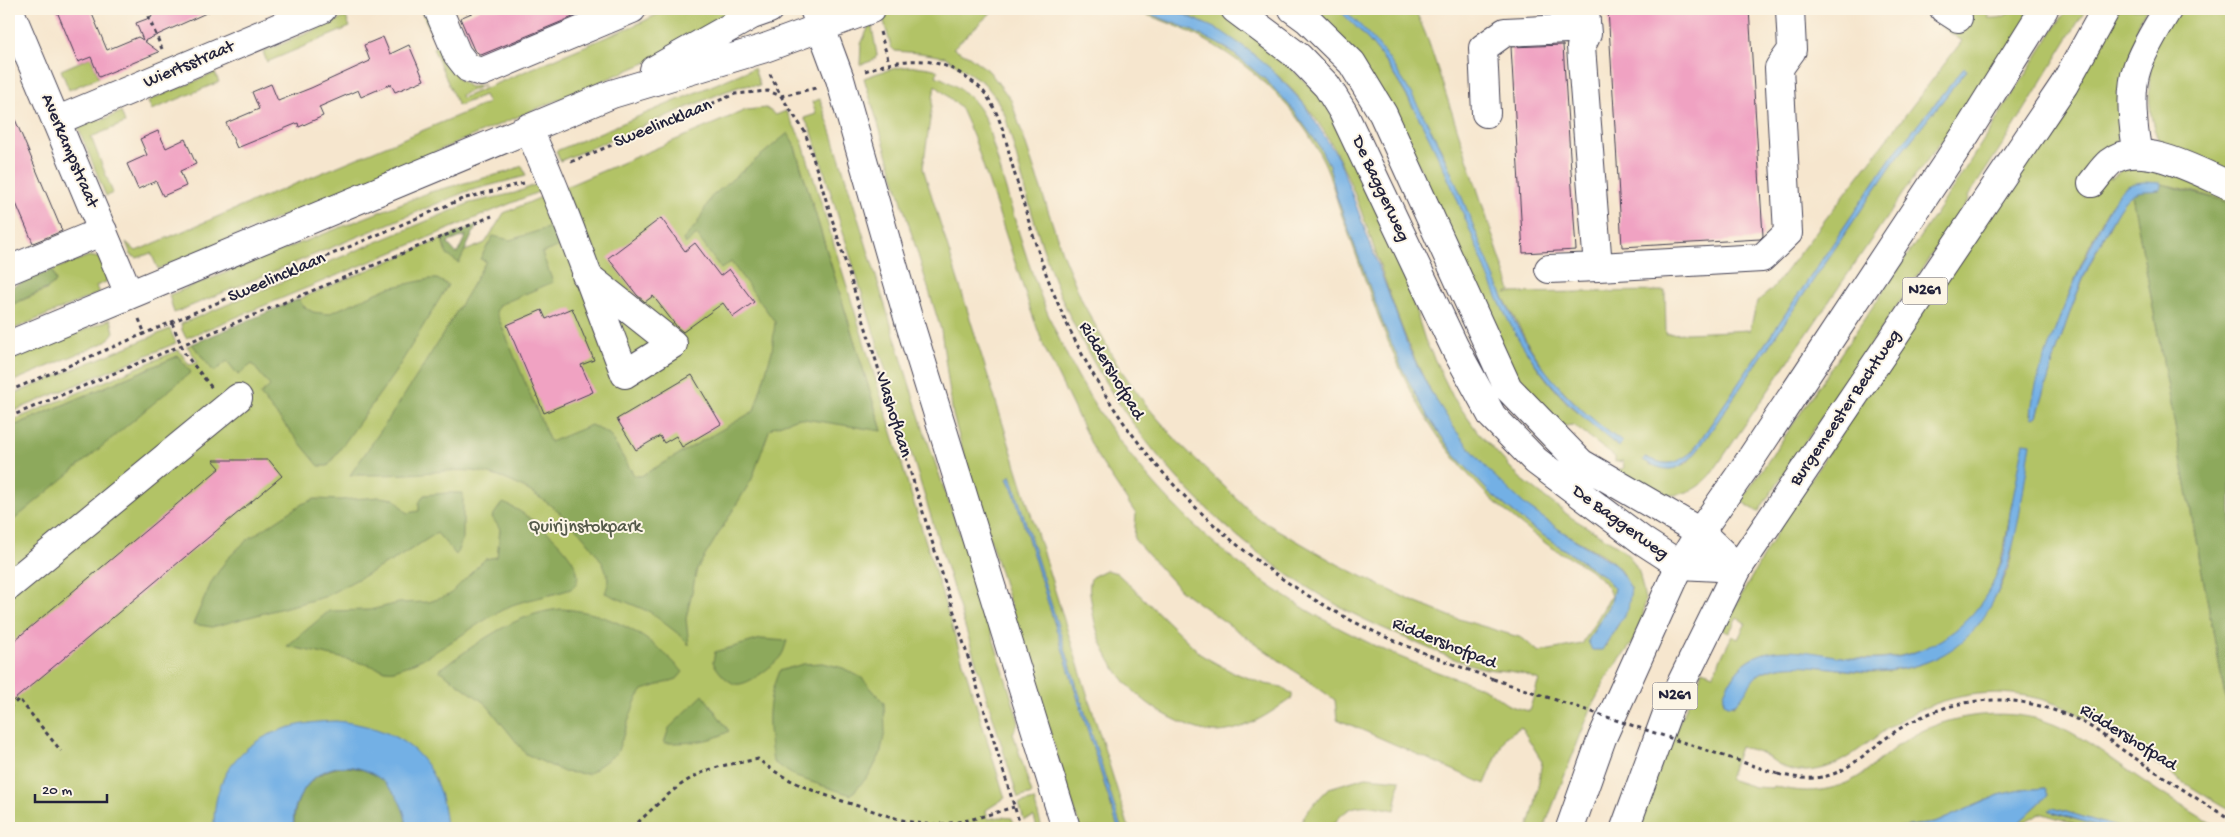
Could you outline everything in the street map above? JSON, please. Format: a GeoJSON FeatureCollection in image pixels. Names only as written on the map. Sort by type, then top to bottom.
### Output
{"type":"FeatureCollection","features":[{"type":"Feature","properties":{"kind":"street","name":"Averkampstraat"},"geometry":{"type":"LineString","coordinates":[[9,9],[129,294]]}},
{"type":"Feature","properties":{"kind":"street","name":"Wiertsstraat"},"geometry":{"type":"LineString","coordinates":[[56,121],[322,9]]}},
{"type":"Feature","properties":{"kind":"street"},"geometry":{"type":"LineString","coordinates":[[438,9],[457,54],[468,68],[482,72],[632,9]]}},
{"type":"Feature","properties":{"kind":"street"},"geometry":{"type":"LineString","coordinates":[[612,94],[752,15],[769,9]]}},
{"type":"Feature","properties":{"kind":"street","name":"De Baggerweg"},"geometry":{"type":"LineString","coordinates":[[1235,9],[1299,57],[1327,86],[1343,112],[1455,348],[1492,416],[1536,461],[1643,541],[1680,565],[1738,568]]}},
{"type":"Feature","properties":{"kind":"street","name":"De Baggerweg"},"geometry":{"type":"LineString","coordinates":[[1293,9],[1308,20],[1352,63],[1383,114],[1508,388],[1581,463],[1700,532],[1738,568]]}},
{"type":"Feature","properties":{"kind":"street"},"geometry":{"type":"LineString","coordinates":[[1549,269],[1762,258],[1788,233],[1779,68],[1792,50],[1790,9]]}},
{"type":"Feature","properties":{"kind":"street","name":"N261"},"geometry":{"type":"LineString","coordinates":[[1570,828],[1602,738],[1680,565],[1700,532],[1750,461],[1955,151],[2044,9]]}},
{"type":"Feature","properties":{"kind":"street","name":"Burgemeester Bechtweg"},"geometry":{"type":"LineString","coordinates":[[1624,828],[1669,708],[1738,568],[2064,85],[2106,9]]}},
{"type":"Feature","properties":{"kind":"street"},"geometry":{"type":"LineString","coordinates":[[2138,153],[2134,137],[2133,103],[2136,68],[2168,9]]}},
{"type":"Feature","properties":{"kind":"street"},"geometry":{"type":"LineString","coordinates":[[818,18],[840,79],[909,321],[1066,828]]}},
{"type":"Feature","properties":{"kind":"street"},"geometry":{"type":"LineString","coordinates":[[9,345],[612,94],[762,49],[818,18],[875,20]]}},
{"type":"Feature","properties":{"kind":"street"},"geometry":{"type":"LineString","coordinates":[[1486,113],[1483,48],[1505,32],[1585,18],[1587,34],[1581,47],[1598,267]]}},
{"type":"Feature","properties":{"kind":"street"},"geometry":{"type":"LineString","coordinates":[[528,128],[548,172],[586,275]]}},
{"type":"Feature","properties":{"kind":"street"},"geometry":{"type":"LineString","coordinates":[[2092,183],[2111,161],[2124,155],[2138,153],[2163,158],[2231,186]]}},
{"type":"Feature","properties":{"kind":"street"},"geometry":{"type":"LineString","coordinates":[[9,270],[102,231]]}},
{"type":"Feature","properties":{"kind":"street"},"geometry":{"type":"LineString","coordinates":[[9,586],[238,398]]}},
{"type":"Feature","properties":{"kind":"path"},"geometry":{"type":"LineString","coordinates":[[145,9],[172,72]]}},
{"type":"Feature","properties":{"kind":"path","name":"Riddershofpad"},"geometry":{"type":"LineString","coordinates":[[875,20],[888,62],[913,60],[940,62],[961,73],[982,90],[999,120],[1036,249],[1067,328],[1107,399],[1162,473],[1214,526],[1268,570],[1344,616],[1418,651],[1493,679],[1793,778],[1817,779],[1844,770],[1896,732],[1915,721],[1952,706],[1970,701],[2025,703],[2050,709],[2081,721],[2231,819]]}},
{"type":"Feature","properties":{"kind":"path","name":"Vlashoflaan"},"geometry":{"type":"LineString","coordinates":[[762,49],[781,96],[805,132],[1021,828]]}},
{"type":"Feature","properties":{"kind":"path","name":"Sweelincklaan"},"geometry":{"type":"LineString","coordinates":[[9,391],[462,199],[520,184],[735,94],[768,91],[781,96]]}},
{"type":"Feature","properties":{"kind":"path"},"geometry":{"type":"LineString","coordinates":[[9,417],[492,216]]}},
{"type":"Feature","properties":{"kind":"path"},"geometry":{"type":"LineString","coordinates":[[172,323],[185,354],[216,393],[238,398]]}},
{"type":"Feature","properties":{"kind":"path"},"geometry":{"type":"LineString","coordinates":[[9,708],[19,700],[61,751]]}},
{"type":"Feature","properties":{"kind":"path"},"geometry":{"type":"LineString","coordinates":[[632,828],[665,797],[693,777],[724,765],[758,759],[774,772],[810,790],[904,821],[940,824],[973,819],[1014,807]]}},
{"type":"Feature","properties":{"kind":"green space"},"geometry":{"type":"Polygon","coordinates":[[[420,9],[427,9],[458,79],[470,87],[484,85],[461,95],[462,98],[642,22],[668,9],[736,9],[702,39],[158,269],[151,253],[137,258],[131,255],[126,242],[136,251],[488,103],[484,95],[458,106],[433,48],[438,45],[420,9]]]}},
{"type":"Feature","properties":{"kind":"green space"},"geometry":{"type":"Polygon","coordinates":[[[892,9],[995,9],[953,48],[969,56],[989,71],[1011,100],[1063,255],[1084,305],[1118,366],[1147,406],[1176,440],[1257,518],[1339,565],[1410,600],[1452,617],[1522,638],[1539,652],[1582,644],[1611,596],[1607,587],[1593,572],[1548,545],[1495,502],[1470,477],[1440,439],[1408,386],[1395,358],[1372,300],[1326,166],[1307,132],[1288,106],[1266,83],[1241,63],[1214,45],[1186,30],[1126,9],[1154,14],[1199,33],[1233,53],[1263,77],[1290,105],[1317,141],[1329,164],[1337,197],[1428,417],[1454,454],[1489,492],[1528,525],[1605,577],[1614,588],[1611,602],[1591,635],[1606,646],[1627,609],[1631,588],[1614,563],[1558,529],[1517,499],[1489,471],[1456,431],[1418,367],[1391,298],[1355,194],[1326,134],[1291,89],[1248,51],[1224,35],[1172,9],[1218,9],[1231,16],[1248,27],[1324,100],[1387,221],[1425,340],[1453,397],[1477,431],[1520,478],[1572,518],[1618,546],[1630,557],[1639,572],[1645,599],[1643,617],[1631,645],[1609,674],[1592,706],[1544,828],[1528,828],[1535,805],[1542,761],[1521,727],[1505,737],[1485,784],[1337,719],[1335,700],[1180,590],[1134,539],[1136,514],[1097,456],[1044,347],[974,138],[960,107],[935,85],[923,168],[1129,828],[1121,828],[1011,476],[1007,478],[1014,493],[1118,828],[1080,828],[967,466],[953,415],[941,330],[864,78],[881,72],[907,67],[934,69],[938,71],[936,76],[960,89],[978,108],[987,124],[1028,262],[1060,341],[1085,388],[1114,433],[1146,475],[1182,514],[1264,582],[1308,611],[1397,656],[1476,686],[1490,692],[1507,704],[1529,711],[1539,680],[1521,673],[1487,669],[1453,658],[1394,633],[1338,605],[1285,573],[1236,535],[1191,493],[1151,447],[1115,397],[1083,343],[1049,266],[1005,115],[996,98],[984,83],[945,57],[895,51],[891,47],[882,14],[892,9]]]}},
{"type":"Feature","properties":{"kind":"green space"},"geometry":{"type":"Polygon","coordinates":[[[1307,9],[1338,9],[1379,53],[1408,99],[1435,148],[1450,179],[1503,307],[1518,337],[1537,367],[1559,394],[1577,412],[1591,419],[1549,376],[1528,344],[1495,281],[1441,149],[1408,90],[1382,50],[1343,9],[1415,9],[1428,40],[1511,291],[1506,293],[1665,291],[1666,334],[1750,330],[1757,302],[1772,289],[1962,41],[1917,9],[1937,21],[1941,17],[1928,9],[1991,11],[1987,18],[1998,18],[2007,15],[2011,9],[2034,9],[1998,69],[1914,177],[1710,476],[1699,486],[1681,494],[1660,495],[1617,470],[1624,468],[1623,461],[1615,462],[1615,457],[1573,425],[1558,427],[1518,381],[1412,151],[1307,9]],[[1967,70],[1892,156],[1692,452],[1680,460],[1670,463],[1659,462],[1645,457],[1650,465],[1686,464],[1698,450],[1893,163],[1967,70]]]}},
{"type":"Feature","properties":{"kind":"green space"},"geometry":{"type":"Polygon","coordinates":[[[2067,9],[2086,9],[2014,127],[1968,197],[1969,199],[1758,512],[1741,501],[1953,188],[2067,9]]]}},
{"type":"Feature","properties":{"kind":"green space"},"geometry":{"type":"Polygon","coordinates":[[[2119,9],[2147,9],[2137,24],[2141,26],[2151,9],[2160,9],[2116,145],[2110,179],[2124,169],[2149,165],[2231,194],[2231,203],[2179,188],[2152,183],[2128,186],[2116,197],[2086,254],[2055,330],[2031,415],[2037,416],[2059,344],[2076,297],[2096,251],[2115,215],[2124,201],[2132,194],[2231,728],[2231,811],[2088,719],[2056,704],[2003,693],[1969,695],[1937,703],[1891,726],[1837,763],[1812,771],[1789,769],[1763,754],[1740,747],[1729,779],[1754,787],[1773,788],[1774,786],[1808,791],[1830,788],[1851,781],[1909,738],[1940,724],[1956,719],[1991,714],[2025,716],[2042,720],[2067,730],[2091,744],[2167,797],[2220,828],[2120,828],[2053,808],[2050,812],[2105,828],[2090,828],[2040,813],[2013,828],[2048,795],[2045,788],[2021,790],[1999,795],[1935,823],[1893,828],[1636,828],[1665,754],[1703,670],[1713,674],[1732,636],[1738,639],[1746,623],[1737,618],[1729,633],[1722,630],[1779,528],[2119,9]],[[2012,502],[2002,556],[1991,587],[1969,619],[1954,632],[1920,650],[1882,659],[1863,659],[1781,651],[1763,654],[1747,662],[1733,676],[1723,699],[1725,704],[1734,706],[1754,678],[1763,672],[1776,668],[1803,665],[1872,672],[1892,671],[1911,667],[1945,653],[1960,642],[1985,615],[2001,587],[2012,551],[2012,502]]]}},
{"type":"Feature","properties":{"kind":"green space"},"geometry":{"type":"Polygon","coordinates":[[[2161,9],[2231,9],[2231,170],[2160,143],[2154,129],[2149,95],[2151,58],[2161,9]]]}},
{"type":"Feature","properties":{"kind":"green space"},"geometry":{"type":"Polygon","coordinates":[[[346,17],[350,27],[267,62],[263,52],[346,17]]]}},
{"type":"Feature","properties":{"kind":"green space"},"geometry":{"type":"Polygon","coordinates":[[[869,26],[872,27],[877,55],[874,60],[860,65],[861,44],[869,26]]]}},
{"type":"Feature","properties":{"kind":"green space"},"geometry":{"type":"Polygon","coordinates":[[[91,57],[99,77],[69,90],[61,70],[91,57]]]}},
{"type":"Feature","properties":{"kind":"green space"},"geometry":{"type":"Polygon","coordinates":[[[754,68],[760,86],[744,85],[724,92],[560,161],[556,151],[754,68]]]}},
{"type":"Feature","properties":{"kind":"green space"},"geometry":{"type":"Polygon","coordinates":[[[215,73],[219,82],[152,110],[148,102],[152,99],[215,73]]]}},
{"type":"Feature","properties":{"kind":"green space"},"geometry":{"type":"Polygon","coordinates":[[[820,99],[922,425],[970,563],[1019,722],[1013,733],[1032,794],[1018,798],[812,132],[804,118],[816,114],[812,102],[820,99]]]}},
{"type":"Feature","properties":{"kind":"green space","name":"Quirijnstokpark"},"geometry":{"type":"Polygon","coordinates":[[[766,108],[776,115],[786,111],[802,141],[1005,798],[986,810],[988,819],[1012,818],[1015,828],[997,828],[995,821],[991,828],[9,828],[9,440],[178,356],[9,428],[9,422],[179,350],[189,365],[198,362],[187,346],[192,344],[204,359],[314,313],[303,306],[299,299],[442,239],[445,251],[450,257],[485,243],[504,213],[746,110],[766,108]],[[788,134],[882,431],[794,144],[788,134]]]}},
{"type":"Feature","properties":{"kind":"green space"},"geometry":{"type":"Polygon","coordinates":[[[121,112],[125,123],[91,137],[113,193],[106,196],[77,125],[97,116],[100,121],[121,112]]]}},
{"type":"Feature","properties":{"kind":"green space"},"geometry":{"type":"Polygon","coordinates":[[[788,133],[794,144],[882,431],[798,418],[773,427],[769,431],[752,479],[697,569],[686,619],[689,645],[681,636],[650,612],[605,593],[608,580],[605,568],[580,532],[555,509],[512,482],[480,472],[462,470],[350,475],[421,370],[454,316],[486,261],[480,259],[493,236],[510,240],[557,225],[565,244],[542,253],[553,282],[499,305],[496,312],[550,442],[591,425],[609,434],[634,475],[641,476],[754,411],[772,351],[775,322],[731,262],[721,269],[697,235],[685,244],[683,240],[697,224],[711,197],[788,133]]]}},
{"type":"Feature","properties":{"kind":"green space"},"geometry":{"type":"Polygon","coordinates":[[[522,166],[526,176],[465,192],[174,313],[169,295],[430,192],[507,172],[522,166]]]}},
{"type":"Feature","properties":{"kind":"green space"},"geometry":{"type":"Polygon","coordinates":[[[540,183],[543,190],[186,338],[182,330],[181,324],[470,203],[515,193],[540,183]]]}},
{"type":"Feature","properties":{"kind":"green space"},"geometry":{"type":"Polygon","coordinates":[[[2162,184],[2231,203],[2231,728],[2132,194],[2142,190],[2160,190],[2162,184]]]}},
{"type":"Feature","properties":{"kind":"green space"},"geometry":{"type":"Polygon","coordinates":[[[477,225],[459,263],[447,255],[442,239],[477,225]],[[466,235],[447,243],[457,254],[466,235]]]}},
{"type":"Feature","properties":{"kind":"green space"},"geometry":{"type":"Polygon","coordinates":[[[89,256],[100,258],[107,273],[106,282],[96,286],[99,293],[9,331],[9,306],[46,290],[56,282],[52,270],[89,256]]]}},
{"type":"Feature","properties":{"kind":"green space"},"geometry":{"type":"Polygon","coordinates":[[[52,270],[56,282],[50,287],[9,306],[9,288],[52,270]]]}},
{"type":"Feature","properties":{"kind":"green space"},"geometry":{"type":"Polygon","coordinates":[[[437,279],[448,285],[396,371],[328,466],[319,466],[260,395],[270,386],[252,364],[238,375],[227,361],[214,372],[192,344],[299,299],[303,306],[313,312],[328,314],[388,288],[437,279]]]}},
{"type":"Feature","properties":{"kind":"green space"},"geometry":{"type":"Polygon","coordinates":[[[111,319],[114,332],[106,342],[9,383],[9,361],[111,319]]]}},
{"type":"Feature","properties":{"kind":"green space"},"geometry":{"type":"Polygon","coordinates":[[[170,329],[176,343],[9,413],[9,396],[170,329]]]}},
{"type":"Feature","properties":{"kind":"green space"},"geometry":{"type":"Polygon","coordinates":[[[178,356],[191,372],[9,524],[9,428],[178,356]]]}},
{"type":"Feature","properties":{"kind":"green space"},"geometry":{"type":"Polygon","coordinates":[[[463,493],[463,538],[456,555],[437,533],[399,557],[324,597],[212,627],[193,624],[212,581],[227,559],[247,540],[302,504],[315,499],[340,500],[379,497],[395,499],[407,513],[419,511],[419,503],[424,495],[463,493]]]}},
{"type":"Feature","properties":{"kind":"green space"},"geometry":{"type":"Polygon","coordinates":[[[502,503],[525,514],[566,551],[574,564],[578,577],[574,587],[510,606],[435,652],[394,670],[383,670],[346,659],[287,646],[329,611],[370,610],[399,603],[429,602],[449,595],[485,559],[497,557],[500,529],[492,517],[502,503]]]}},
{"type":"Feature","properties":{"kind":"green space"},"geometry":{"type":"Polygon","coordinates":[[[1106,570],[1117,573],[1203,656],[1232,672],[1265,684],[1282,687],[1292,694],[1292,698],[1265,716],[1245,726],[1213,732],[1196,729],[1180,722],[1147,702],[1133,690],[1110,661],[1096,626],[1090,595],[1090,584],[1092,577],[1106,570]]]}},
{"type":"Feature","properties":{"kind":"green space"},"geometry":{"type":"Polygon","coordinates":[[[561,609],[596,615],[628,628],[658,648],[683,672],[677,679],[643,690],[636,700],[617,753],[588,774],[564,772],[526,754],[486,704],[439,670],[482,640],[512,623],[544,612],[561,609]]]}},
{"type":"Feature","properties":{"kind":"green space"},"geometry":{"type":"Polygon","coordinates":[[[761,639],[787,641],[783,653],[778,660],[753,679],[740,684],[732,683],[722,675],[713,662],[715,652],[761,639]]]}},
{"type":"Feature","properties":{"kind":"green space"},"geometry":{"type":"Polygon","coordinates":[[[823,663],[843,668],[862,678],[884,703],[885,732],[880,755],[870,774],[851,795],[796,777],[773,762],[769,716],[771,695],[779,671],[803,664],[823,663]]]}},
{"type":"Feature","properties":{"kind":"green space"},"geometry":{"type":"Polygon","coordinates":[[[703,695],[729,731],[706,740],[664,743],[669,728],[703,695]]]}},
{"type":"Feature","properties":{"kind":"green space"},"geometry":{"type":"Polygon","coordinates":[[[343,767],[356,768],[368,772],[387,784],[401,804],[407,828],[294,828],[296,806],[306,787],[322,774],[332,769],[343,767]]]}},
{"type":"Feature","properties":{"kind":"green space"},"geometry":{"type":"Polygon","coordinates":[[[1366,777],[1400,780],[1395,810],[1375,806],[1358,806],[1351,808],[1331,828],[1298,828],[1308,810],[1329,788],[1366,777]]]}},
{"type":"Feature","properties":{"kind":"green space"},"geometry":{"type":"Polygon","coordinates":[[[1034,800],[1042,828],[1037,828],[1034,817],[1024,820],[1019,804],[1034,800]]]}},
{"type":"Feature","properties":{"kind":"water"},"geometry":{"type":"Polygon","coordinates":[[[1137,9],[1172,9],[1221,31],[1271,69],[1304,104],[1339,159],[1409,349],[1429,389],[1456,431],[1488,470],[1525,505],[1567,535],[1615,564],[1631,588],[1628,609],[1602,650],[1592,650],[1588,641],[1611,602],[1614,588],[1605,577],[1528,525],[1489,492],[1454,454],[1428,417],[1404,372],[1383,323],[1337,197],[1329,165],[1318,144],[1292,108],[1266,80],[1228,49],[1189,29],[1137,9]]]}},
{"type":"Feature","properties":{"kind":"water"},"geometry":{"type":"Polygon","coordinates":[[[1338,9],[1343,9],[1378,44],[1424,116],[1458,187],[1508,308],[1527,344],[1566,395],[1593,420],[1622,442],[1619,447],[1593,426],[1559,393],[1539,369],[1519,340],[1496,294],[1450,183],[1418,116],[1379,53],[1338,9]]]}},
{"type":"Feature","properties":{"kind":"water"},"geometry":{"type":"Polygon","coordinates":[[[1964,68],[1967,70],[1893,163],[1698,450],[1685,463],[1674,468],[1660,468],[1643,460],[1645,457],[1659,462],[1670,463],[1680,460],[1692,452],[1892,156],[1964,68]]]}},
{"type":"Feature","properties":{"kind":"water"},"geometry":{"type":"Polygon","coordinates":[[[2145,182],[2161,183],[2162,188],[2155,191],[2134,193],[2123,203],[2114,217],[2095,252],[2075,298],[2037,416],[2033,418],[2032,404],[2049,345],[2095,236],[2118,194],[2130,185],[2145,182]]]}},
{"type":"Feature","properties":{"kind":"water"},"geometry":{"type":"Polygon","coordinates":[[[2024,442],[2031,443],[2011,555],[1999,589],[1982,620],[1959,644],[1927,662],[1885,671],[1873,672],[1798,665],[1764,671],[1754,679],[1735,704],[1725,704],[1724,694],[1726,688],[1742,666],[1755,657],[1769,652],[1784,650],[1801,651],[1856,659],[1887,659],[1926,648],[1941,640],[1967,620],[1987,593],[2002,561],[2024,442]]]}},
{"type":"Feature","properties":{"kind":"water"},"geometry":{"type":"Polygon","coordinates":[[[1011,475],[1121,828],[1118,828],[1014,493],[1007,478],[1011,475]]]}},
{"type":"Feature","properties":{"kind":"water"},"geometry":{"type":"Polygon","coordinates":[[[336,721],[381,731],[399,739],[415,751],[427,765],[436,783],[443,804],[446,828],[407,828],[403,810],[395,794],[383,781],[368,772],[352,767],[335,767],[319,774],[305,788],[295,807],[294,828],[214,828],[216,802],[223,780],[234,761],[249,747],[267,736],[288,728],[311,723],[336,721]]]}},
{"type":"Feature","properties":{"kind":"water"},"geometry":{"type":"Polygon","coordinates":[[[2045,788],[2048,795],[2013,828],[1893,828],[1935,823],[1999,795],[2021,790],[2045,788]]]}},
{"type":"Feature","properties":{"kind":"water"},"geometry":{"type":"Polygon","coordinates":[[[2053,808],[2120,828],[2105,828],[2049,811],[2053,808]]]}},
{"type":"Feature","properties":{"kind":"building"},"geometry":{"type":"Polygon","coordinates":[[[56,9],[90,9],[107,50],[138,37],[143,40],[136,23],[152,17],[149,9],[215,9],[144,41],[159,52],[99,77],[91,57],[78,62],[56,9]]]}},
{"type":"Feature","properties":{"kind":"building"},"geometry":{"type":"Polygon","coordinates":[[[481,9],[592,9],[481,55],[474,50],[460,18],[481,9]]]}},
{"type":"Feature","properties":{"kind":"building"},"geometry":{"type":"Polygon","coordinates":[[[1608,9],[1749,9],[1763,236],[1760,239],[1622,247],[1608,9]]]}},
{"type":"Feature","properties":{"kind":"building"},"geometry":{"type":"Polygon","coordinates":[[[383,37],[390,54],[409,45],[424,80],[395,92],[391,84],[361,97],[358,90],[319,107],[323,116],[299,127],[298,123],[237,148],[226,123],[259,109],[252,92],[271,84],[278,101],[311,88],[370,61],[364,45],[383,37]]]}},
{"type":"Feature","properties":{"kind":"building"},"geometry":{"type":"Polygon","coordinates":[[[1563,45],[1576,250],[1523,253],[1511,47],[1563,45]]]}},
{"type":"Feature","properties":{"kind":"building"},"geometry":{"type":"Polygon","coordinates":[[[9,105],[62,231],[33,243],[9,187],[9,105]]]}},
{"type":"Feature","properties":{"kind":"building"},"geometry":{"type":"Polygon","coordinates":[[[158,131],[166,148],[185,139],[196,164],[180,171],[186,186],[163,196],[156,181],[138,189],[127,164],[147,155],[140,139],[158,131]]]}},
{"type":"Feature","properties":{"kind":"building"},"geometry":{"type":"Polygon","coordinates":[[[661,218],[685,251],[695,243],[720,276],[729,269],[754,302],[733,317],[723,303],[683,332],[653,296],[645,302],[637,295],[608,258],[661,218]]]}},
{"type":"Feature","properties":{"kind":"building"},"geometry":{"type":"Polygon","coordinates":[[[572,308],[594,360],[581,365],[593,392],[544,413],[507,325],[542,310],[546,319],[572,308]]]}},
{"type":"Feature","properties":{"kind":"building"},"geometry":{"type":"Polygon","coordinates":[[[692,375],[721,424],[682,447],[676,436],[664,443],[660,436],[636,450],[617,419],[692,375]]]}},
{"type":"Feature","properties":{"kind":"building"},"geometry":{"type":"Polygon","coordinates":[[[213,460],[269,460],[282,476],[9,704],[9,645],[220,468],[213,460]]]}}]}
